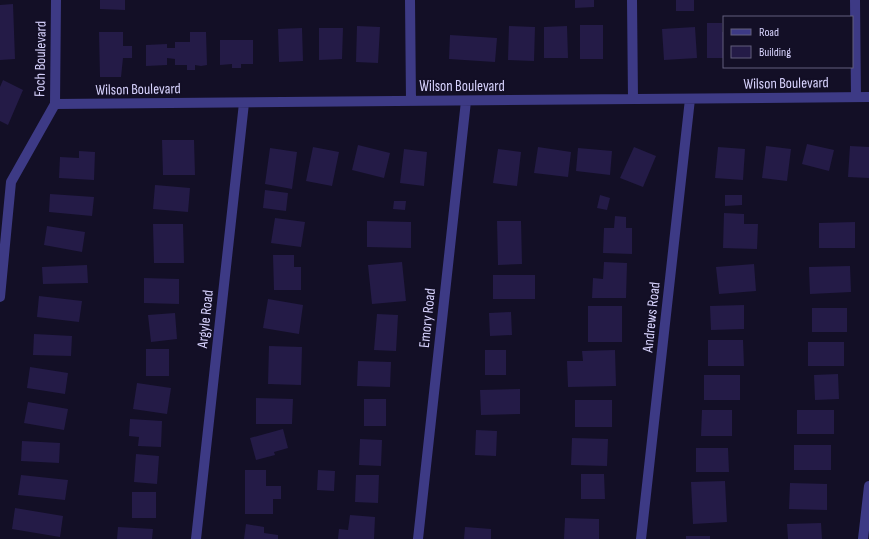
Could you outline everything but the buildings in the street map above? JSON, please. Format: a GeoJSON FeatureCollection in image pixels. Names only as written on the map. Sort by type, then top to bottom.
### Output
{"type":"FeatureCollection","features":[{"type":"Feature","properties":{"kind":"street","name":"Foch Boulevard"},"geometry":{"type":"LineString","coordinates":[[0,297],[11,182],[54,104],[56,0]]}},
{"type":"Feature","properties":{"kind":"street"},"geometry":{"type":"LineString","coordinates":[[410,0],[411,101]]}},
{"type":"Feature","properties":{"kind":"street"},"geometry":{"type":"LineString","coordinates":[[632,0],[633,99]]}},
{"type":"Feature","properties":{"kind":"street"},"geometry":{"type":"LineString","coordinates":[[855,0],[856,97]]}},
{"type":"Feature","properties":{"kind":"street","name":"Wilson Boulevard"},"geometry":{"type":"LineString","coordinates":[[54,104],[869,97]]}},
{"type":"Feature","properties":{"kind":"street","name":"Andrews Road"},"geometry":{"type":"LineString","coordinates":[[641,539],[690,99]]}},
{"type":"Feature","properties":{"kind":"street","name":"Emory Road"},"geometry":{"type":"LineString","coordinates":[[418,539],[466,101]]}},
{"type":"Feature","properties":{"kind":"street","name":"Argyle Road"},"geometry":{"type":"LineString","coordinates":[[196,539],[244,103]]}},
{"type":"Feature","properties":{"kind":"street"},"geometry":{"type":"LineString","coordinates":[[0,185],[11,182]]}},
{"type":"Feature","properties":{"kind":"street"},"geometry":{"type":"LineString","coordinates":[[863,539],[869,486]]}}]}
